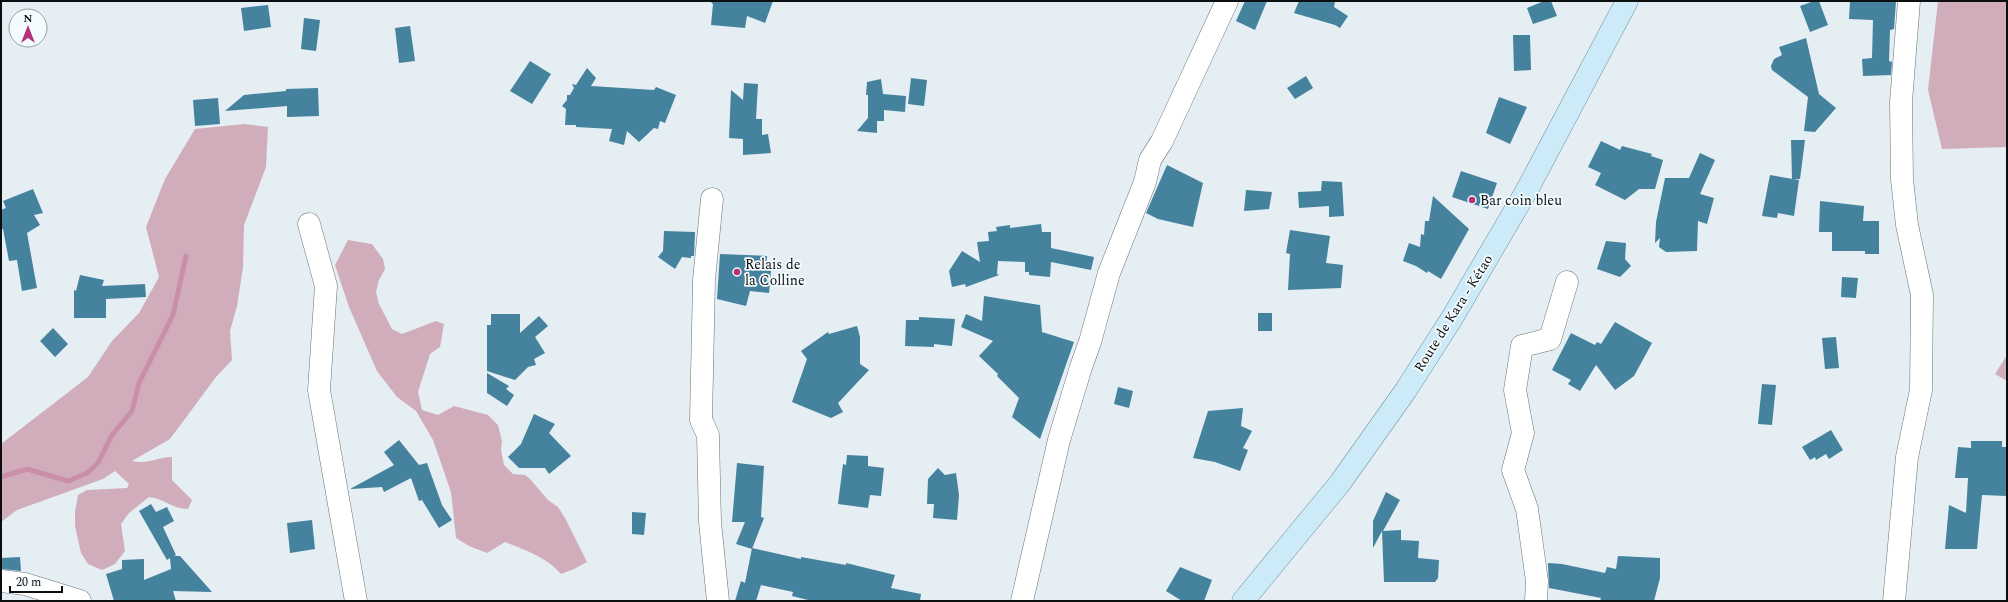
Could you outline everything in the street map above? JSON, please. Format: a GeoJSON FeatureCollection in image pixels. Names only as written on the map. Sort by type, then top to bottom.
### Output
{"type":"FeatureCollection","features":[{"type":"Feature","properties":{"kind":"main road","name":"Route de Kara - Kétao"},"geometry":{"type":"LineString","coordinates":[[1242,601],[1340,483],[1406,390],[1452,318],[1527,190],[1627,1]]}},
{"type":"Feature","properties":{"kind":"street"},"geometry":{"type":"LineString","coordinates":[[1022,601],[1059,440],[1080,367],[1090,342],[1109,273],[1145,182],[1150,160],[1162,141],[1227,1]]}},
{"type":"Feature","properties":{"kind":"street"},"geometry":{"type":"LineString","coordinates":[[1894,601],[1907,457],[1921,390],[1922,295],[1907,225],[1902,179],[1901,102],[1909,1]]}},
{"type":"Feature","properties":{"kind":"street"},"geometry":{"type":"LineString","coordinates":[[712,199],[704,280],[701,420],[708,435],[710,522],[718,601]]}},
{"type":"Feature","properties":{"kind":"street"},"geometry":{"type":"LineString","coordinates":[[309,224],[326,286],[319,390],[356,601]]}},
{"type":"Feature","properties":{"kind":"street"},"geometry":{"type":"LineString","coordinates":[[1536,601],[1537,581],[1527,509],[1513,470],[1523,433],[1515,390],[1522,346],[1550,339],[1567,282]]}},
{"type":"Feature","properties":{"kind":"street"},"geometry":{"type":"LineString","coordinates":[[1,581],[25,584],[80,601]]}},
{"type":"Feature","properties":{"kind":"shaded area"},"geometry":{"type":"Polygon","coordinates":[[[1938,1],[2007,1],[2007,147],[1942,149],[1928,90],[1938,1]]]}},
{"type":"Feature","properties":{"kind":"shaded area"},"geometry":{"type":"Polygon","coordinates":[[[244,124],[268,127],[266,167],[244,225],[243,267],[237,306],[230,331],[232,360],[216,377],[170,439],[132,461],[142,462],[172,457],[172,480],[192,500],[188,509],[183,509],[149,497],[129,513],[121,524],[125,551],[115,564],[102,570],[88,564],[81,553],[75,526],[75,512],[78,495],[87,490],[127,488],[129,484],[115,471],[103,479],[17,510],[1,522],[1,444],[88,377],[112,341],[139,313],[159,277],[146,227],[165,179],[195,129],[244,124]]]}},
{"type":"Feature","properties":{"kind":"shaded area"},"geometry":{"type":"Polygon","coordinates":[[[348,240],[372,244],[383,259],[385,269],[379,280],[376,292],[379,304],[392,329],[402,334],[436,321],[444,324],[440,347],[430,354],[418,392],[422,410],[438,415],[454,406],[488,415],[498,425],[502,441],[501,450],[504,465],[513,474],[525,475],[548,500],[558,507],[587,562],[561,574],[549,563],[528,551],[505,542],[487,553],[469,546],[456,538],[451,492],[433,440],[416,411],[397,397],[377,371],[349,307],[335,265],[348,240]]]}},
{"type":"Feature","properties":{"kind":"shaded area"},"geometry":{"type":"Polygon","coordinates":[[[2007,355],[2007,381],[1995,374],[2007,355]]]}},
{"type":"Feature","properties":{"kind":"building"},"geometry":{"type":"Polygon","coordinates":[[[710,1],[773,1],[765,23],[747,16],[745,28],[711,25],[713,4],[710,1]]]}},
{"type":"Feature","properties":{"kind":"building"},"geometry":{"type":"Polygon","coordinates":[[[1245,1],[1267,1],[1255,30],[1236,21],[1245,1]]]}},
{"type":"Feature","properties":{"kind":"building"},"geometry":{"type":"Polygon","coordinates":[[[1299,1],[1335,1],[1334,7],[1348,16],[1340,28],[1335,25],[1294,13],[1299,1]]]}},
{"type":"Feature","properties":{"kind":"building"},"geometry":{"type":"Polygon","coordinates":[[[1544,1],[1551,1],[1557,16],[1533,24],[1527,8],[1544,1]]]}},
{"type":"Feature","properties":{"kind":"building"},"geometry":{"type":"Polygon","coordinates":[[[1814,1],[1819,1],[1828,25],[1810,32],[1800,6],[1814,1]]]}},
{"type":"Feature","properties":{"kind":"building"},"geometry":{"type":"Polygon","coordinates":[[[1850,1],[1896,1],[1894,29],[1890,30],[1889,61],[1892,62],[1891,75],[1863,76],[1862,59],[1872,58],[1873,20],[1849,19],[1850,1]]]}},
{"type":"Feature","properties":{"kind":"building"},"geometry":{"type":"Polygon","coordinates":[[[268,5],[271,27],[244,31],[241,8],[268,5]]]}},
{"type":"Feature","properties":{"kind":"building"},"geometry":{"type":"Polygon","coordinates":[[[304,18],[320,20],[316,51],[301,49],[304,18]]]}},
{"type":"Feature","properties":{"kind":"building"},"geometry":{"type":"Polygon","coordinates":[[[410,26],[415,61],[399,63],[395,28],[410,26]]]}},
{"type":"Feature","properties":{"kind":"building"},"geometry":{"type":"Polygon","coordinates":[[[1513,35],[1530,35],[1531,70],[1514,71],[1513,35]]]}},
{"type":"Feature","properties":{"kind":"building"},"geometry":{"type":"Polygon","coordinates":[[[1806,38],[1819,94],[1836,108],[1815,132],[1804,131],[1808,97],[1772,70],[1771,66],[1774,59],[1782,55],[1779,47],[1806,38]]]}},
{"type":"Feature","properties":{"kind":"building"},"geometry":{"type":"Polygon","coordinates":[[[530,61],[551,74],[532,104],[510,91],[530,61]]]}},
{"type":"Feature","properties":{"kind":"building"},"geometry":{"type":"Polygon","coordinates":[[[587,68],[596,78],[591,86],[654,90],[656,87],[676,95],[665,123],[660,121],[658,129],[654,128],[639,142],[627,131],[624,145],[609,141],[612,129],[565,125],[566,109],[562,106],[567,100],[567,95],[570,95],[574,88],[572,84],[576,85],[587,68]]]}},
{"type":"Feature","properties":{"kind":"building"},"geometry":{"type":"Polygon","coordinates":[[[1306,76],[1313,88],[1295,99],[1287,88],[1306,76]]]}},
{"type":"Feature","properties":{"kind":"building"},"geometry":{"type":"Polygon","coordinates":[[[911,78],[927,80],[924,106],[908,104],[911,78]]]}},
{"type":"Feature","properties":{"kind":"building"},"geometry":{"type":"Polygon","coordinates":[[[881,79],[883,94],[906,96],[905,112],[884,110],[884,121],[877,121],[877,133],[857,131],[868,118],[868,95],[866,95],[867,82],[881,79]]]}},
{"type":"Feature","properties":{"kind":"building"},"geometry":{"type":"Polygon","coordinates":[[[744,83],[758,84],[756,119],[762,119],[762,135],[768,134],[771,153],[743,155],[743,139],[729,138],[731,90],[743,100],[744,83]]]}},
{"type":"Feature","properties":{"kind":"building"},"geometry":{"type":"Polygon","coordinates":[[[318,88],[319,116],[287,117],[287,106],[225,111],[244,95],[286,91],[286,89],[318,88]]]}},
{"type":"Feature","properties":{"kind":"building"},"geometry":{"type":"Polygon","coordinates":[[[1499,97],[1527,107],[1510,144],[1486,133],[1499,97]]]}},
{"type":"Feature","properties":{"kind":"building"},"geometry":{"type":"Polygon","coordinates":[[[218,98],[220,124],[195,126],[193,100],[218,98]]]}},
{"type":"Feature","properties":{"kind":"building"},"geometry":{"type":"Polygon","coordinates":[[[1791,140],[1805,140],[1800,179],[1792,179],[1791,140]]]}},
{"type":"Feature","properties":{"kind":"building"},"geometry":{"type":"Polygon","coordinates":[[[1601,141],[1620,150],[1622,146],[1652,154],[1651,156],[1663,160],[1655,189],[1639,189],[1625,200],[1595,185],[1601,173],[1588,167],[1601,141]]]}},
{"type":"Feature","properties":{"kind":"building"},"geometry":{"type":"Polygon","coordinates":[[[1700,153],[1715,160],[1700,194],[1714,198],[1707,224],[1698,221],[1697,251],[1666,252],[1659,247],[1660,238],[1655,243],[1656,222],[1665,178],[1689,178],[1700,153]]]}},
{"type":"Feature","properties":{"kind":"building"},"geometry":{"type":"Polygon","coordinates":[[[1167,165],[1203,183],[1193,227],[1158,219],[1146,213],[1167,165]]]}},
{"type":"Feature","properties":{"kind":"building"},"geometry":{"type":"Polygon","coordinates":[[[1461,171],[1497,183],[1488,209],[1452,197],[1461,171]]]}},
{"type":"Feature","properties":{"kind":"building"},"geometry":{"type":"Polygon","coordinates":[[[1770,175],[1799,180],[1794,216],[1778,213],[1777,218],[1762,216],[1770,175]]]}},
{"type":"Feature","properties":{"kind":"building"},"geometry":{"type":"Polygon","coordinates":[[[1322,181],[1342,182],[1344,216],[1329,217],[1329,206],[1299,208],[1298,192],[1321,191],[1322,181]]]}},
{"type":"Feature","properties":{"kind":"building"},"geometry":{"type":"Polygon","coordinates":[[[33,189],[43,213],[34,215],[40,225],[27,233],[37,288],[22,291],[17,260],[9,261],[3,229],[1,229],[1,210],[6,208],[3,201],[33,189]]]}},
{"type":"Feature","properties":{"kind":"building"},"geometry":{"type":"Polygon","coordinates":[[[1246,190],[1272,192],[1269,209],[1244,211],[1246,190]]]}},
{"type":"Feature","properties":{"kind":"building"},"geometry":{"type":"Polygon","coordinates":[[[1433,196],[1469,229],[1441,279],[1428,271],[1427,273],[1416,266],[1403,261],[1409,243],[1420,247],[1421,234],[1424,235],[1425,221],[1429,221],[1433,196]]]}},
{"type":"Feature","properties":{"kind":"building"},"geometry":{"type":"Polygon","coordinates":[[[1820,201],[1864,206],[1863,221],[1879,221],[1879,254],[1865,254],[1865,251],[1832,251],[1832,232],[1819,232],[1820,201]]]}},
{"type":"Feature","properties":{"kind":"building"},"geometry":{"type":"Polygon","coordinates":[[[1041,224],[1042,232],[1051,232],[1051,248],[1094,257],[1091,270],[1051,262],[1050,277],[1029,275],[1029,272],[1025,272],[1025,262],[998,261],[997,274],[999,275],[966,287],[965,284],[952,287],[949,271],[962,251],[980,262],[977,242],[989,241],[988,232],[997,231],[996,227],[1010,225],[1010,228],[1041,224]]]}},
{"type":"Feature","properties":{"kind":"building"},"geometry":{"type":"Polygon","coordinates":[[[1290,230],[1330,236],[1326,263],[1343,265],[1341,288],[1288,290],[1290,254],[1286,253],[1290,230]]]}},
{"type":"Feature","properties":{"kind":"building"},"geometry":{"type":"Polygon","coordinates":[[[664,231],[695,232],[694,256],[691,256],[691,258],[682,257],[675,269],[658,257],[663,251],[664,231]]]}},
{"type":"Feature","properties":{"kind":"building"},"geometry":{"type":"Polygon","coordinates":[[[1606,241],[1626,243],[1625,259],[1631,266],[1620,277],[1597,269],[1606,241]]]}},
{"type":"Feature","properties":{"kind":"building"},"geometry":{"type":"Polygon","coordinates":[[[720,254],[767,256],[766,270],[771,271],[769,293],[750,291],[746,306],[717,299],[720,254]]]}},
{"type":"Feature","properties":{"kind":"building"},"geometry":{"type":"Polygon","coordinates":[[[80,275],[104,280],[102,286],[145,284],[146,297],[106,299],[106,318],[74,318],[74,290],[76,291],[80,275]]]}},
{"type":"Feature","properties":{"kind":"building"},"geometry":{"type":"Polygon","coordinates":[[[1842,277],[1858,278],[1856,298],[1841,297],[1842,277]]]}},
{"type":"Feature","properties":{"kind":"building"},"geometry":{"type":"Polygon","coordinates":[[[984,296],[1040,305],[1042,332],[1074,342],[1040,439],[1012,417],[1019,398],[997,376],[998,374],[979,356],[993,341],[961,327],[966,314],[982,321],[984,296]]]}},
{"type":"Feature","properties":{"kind":"building"},"geometry":{"type":"Polygon","coordinates":[[[1258,313],[1272,313],[1272,331],[1258,331],[1258,313]]]}},
{"type":"Feature","properties":{"kind":"building"},"geometry":{"type":"Polygon","coordinates":[[[491,314],[520,314],[520,333],[539,316],[548,326],[535,337],[545,353],[534,359],[536,365],[528,367],[515,380],[487,371],[487,325],[491,325],[491,314]]]}},
{"type":"Feature","properties":{"kind":"building"},"geometry":{"type":"Polygon","coordinates":[[[919,317],[955,319],[952,346],[934,344],[934,347],[905,346],[906,320],[919,320],[919,317]]]}},
{"type":"Feature","properties":{"kind":"building"},"geometry":{"type":"Polygon","coordinates":[[[1615,322],[1652,343],[1634,376],[1615,390],[1596,365],[1580,391],[1568,384],[1571,380],[1552,370],[1571,333],[1595,345],[1597,342],[1601,344],[1615,322]]]}},
{"type":"Feature","properties":{"kind":"building"},"geometry":{"type":"Polygon","coordinates":[[[857,326],[860,337],[860,364],[869,370],[838,403],[843,412],[831,418],[792,402],[807,359],[801,351],[828,332],[829,334],[857,326]]]}},
{"type":"Feature","properties":{"kind":"building"},"geometry":{"type":"Polygon","coordinates":[[[53,328],[68,344],[55,357],[40,341],[53,328]]]}},
{"type":"Feature","properties":{"kind":"building"},"geometry":{"type":"Polygon","coordinates":[[[1836,337],[1839,368],[1825,369],[1822,338],[1836,337]]]}},
{"type":"Feature","properties":{"kind":"building"},"geometry":{"type":"Polygon","coordinates":[[[487,373],[509,386],[506,389],[514,395],[507,406],[487,393],[487,373]]]}},
{"type":"Feature","properties":{"kind":"building"},"geometry":{"type":"Polygon","coordinates":[[[1762,384],[1776,385],[1772,425],[1758,424],[1762,384]]]}},
{"type":"Feature","properties":{"kind":"building"},"geometry":{"type":"Polygon","coordinates":[[[1118,387],[1133,391],[1129,408],[1114,404],[1118,387]]]}},
{"type":"Feature","properties":{"kind":"building"},"geometry":{"type":"Polygon","coordinates":[[[1243,408],[1241,426],[1252,431],[1243,448],[1248,450],[1240,471],[1215,462],[1193,458],[1208,411],[1243,408]]]}},
{"type":"Feature","properties":{"kind":"building"},"geometry":{"type":"Polygon","coordinates":[[[534,414],[555,424],[549,433],[571,456],[549,474],[545,468],[519,468],[508,457],[521,444],[534,414]]]}},
{"type":"Feature","properties":{"kind":"building"},"geometry":{"type":"Polygon","coordinates":[[[1831,430],[1843,450],[1829,459],[1826,454],[1816,460],[1815,457],[1810,460],[1802,447],[1831,430]]]}},
{"type":"Feature","properties":{"kind":"building"},"geometry":{"type":"Polygon","coordinates":[[[399,440],[419,465],[427,463],[442,505],[452,520],[439,528],[422,500],[419,501],[411,478],[384,492],[382,487],[350,489],[394,465],[384,452],[399,440]]]}},
{"type":"Feature","properties":{"kind":"building"},"geometry":{"type":"Polygon","coordinates":[[[1971,441],[2002,441],[2002,447],[2007,447],[2007,496],[1982,495],[1977,549],[1945,549],[1949,505],[1966,513],[1968,478],[1955,478],[1958,447],[1971,448],[1971,441]]]}},
{"type":"Feature","properties":{"kind":"building"},"geometry":{"type":"Polygon","coordinates":[[[847,455],[868,456],[868,466],[884,468],[881,496],[870,495],[868,508],[838,504],[843,464],[846,465],[847,455]]]}},
{"type":"Feature","properties":{"kind":"building"},"geometry":{"type":"Polygon","coordinates":[[[737,463],[764,466],[761,517],[764,518],[752,549],[736,544],[745,522],[732,522],[737,463]]]}},
{"type":"Feature","properties":{"kind":"building"},"geometry":{"type":"Polygon","coordinates":[[[938,468],[945,475],[956,473],[959,495],[957,520],[933,518],[934,504],[927,504],[928,479],[938,468]]]}},
{"type":"Feature","properties":{"kind":"building"},"geometry":{"type":"Polygon","coordinates":[[[1386,492],[1400,500],[1383,531],[1401,530],[1401,540],[1419,541],[1418,558],[1439,560],[1438,578],[1435,582],[1384,582],[1382,531],[1373,548],[1373,521],[1386,492]]]}},
{"type":"Feature","properties":{"kind":"building"},"geometry":{"type":"Polygon","coordinates":[[[151,504],[156,512],[167,507],[174,521],[163,527],[176,555],[174,556],[180,556],[212,592],[173,591],[176,601],[114,601],[106,574],[122,569],[122,560],[144,559],[144,580],[171,569],[170,558],[167,560],[139,511],[151,504]]]}},
{"type":"Feature","properties":{"kind":"building"},"geometry":{"type":"Polygon","coordinates":[[[632,512],[646,513],[644,535],[632,534],[632,512]]]}},
{"type":"Feature","properties":{"kind":"building"},"geometry":{"type":"Polygon","coordinates":[[[312,520],[315,549],[290,553],[287,523],[312,520]]]}},
{"type":"Feature","properties":{"kind":"building"},"geometry":{"type":"Polygon","coordinates":[[[752,548],[801,559],[801,557],[846,565],[846,563],[895,575],[891,588],[921,594],[920,601],[812,601],[792,596],[793,592],[761,585],[756,601],[735,601],[741,581],[745,583],[752,548]]]}},
{"type":"Feature","properties":{"kind":"building"},"geometry":{"type":"Polygon","coordinates":[[[1618,556],[1660,558],[1660,578],[1654,601],[1600,601],[1601,598],[1549,588],[1548,563],[1562,564],[1605,573],[1607,567],[1616,569],[1618,556]]]}},
{"type":"Feature","properties":{"kind":"building"},"geometry":{"type":"Polygon","coordinates":[[[20,557],[21,571],[1,569],[1,558],[20,557]]]}},
{"type":"Feature","properties":{"kind":"building"},"geometry":{"type":"Polygon","coordinates":[[[1180,567],[1212,580],[1204,601],[1182,601],[1166,591],[1180,567]]]}},
{"type":"Feature","properties":{"kind":"waterway"},"geometry":{"type":"LineString","coordinates":[[1,477],[27,469],[68,481],[87,473],[98,463],[112,435],[132,411],[139,383],[173,315],[186,256]]}},
{"type":"Feature","properties":{"kind":"place","name":"Bar coin bleu"},"geometry":{"type":"Point","coordinates":[1472,200]}},
{"type":"Feature","properties":{"kind":"place","name":"Relais de la Colline"},"geometry":{"type":"Point","coordinates":[737,272]}}]}
